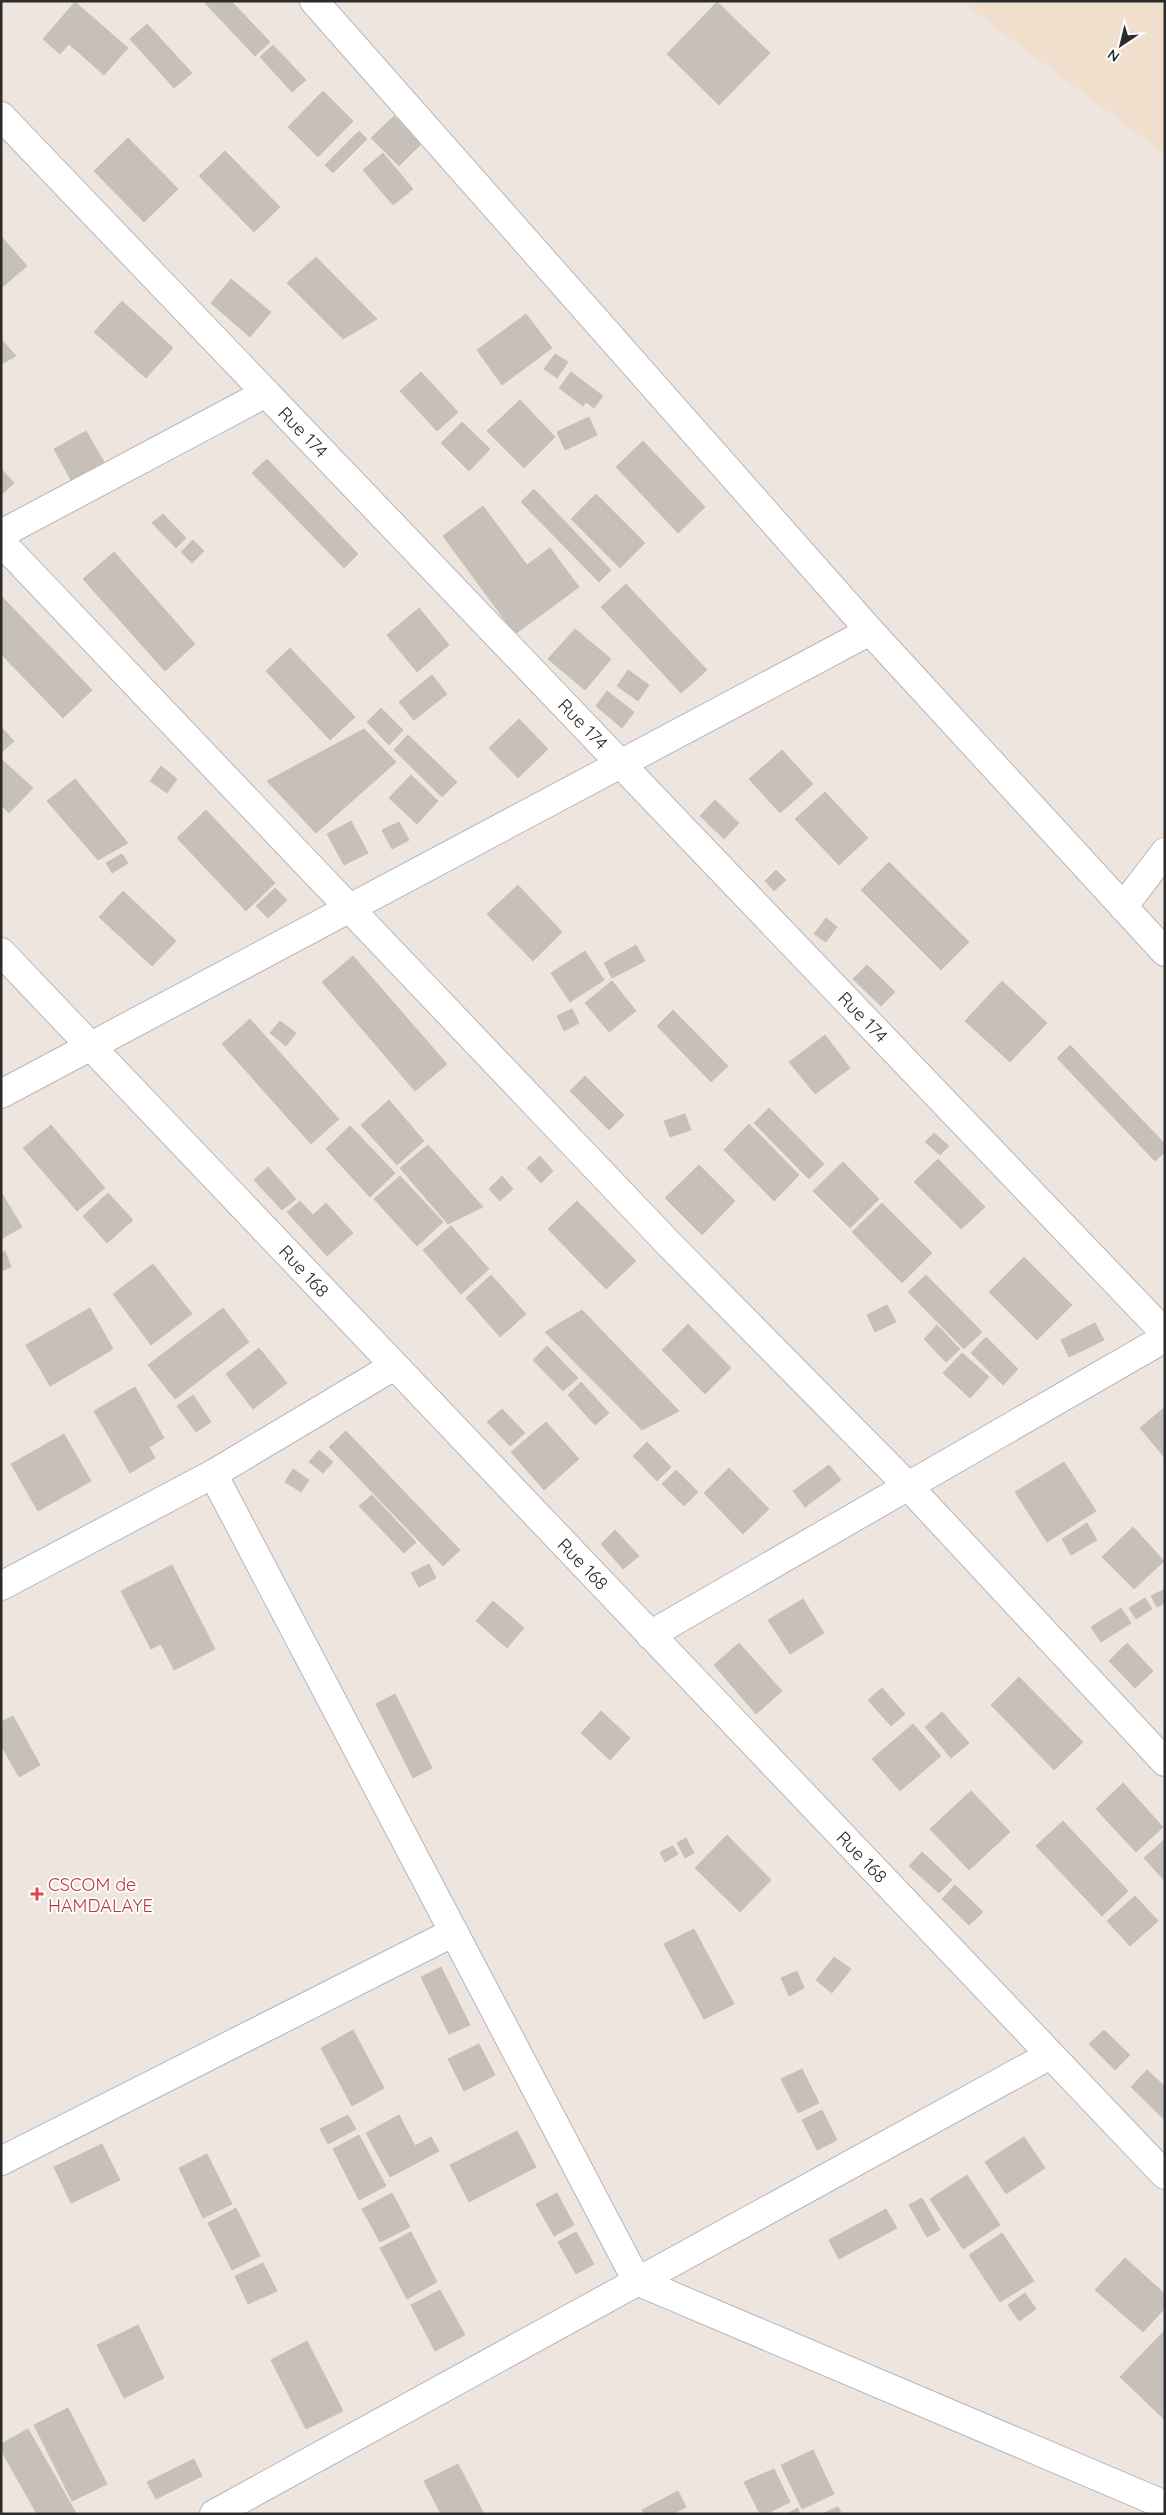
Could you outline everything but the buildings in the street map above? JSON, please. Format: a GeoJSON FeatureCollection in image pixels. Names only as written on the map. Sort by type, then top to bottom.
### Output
{"type":"FeatureCollection","features":[{"type":"Feature","properties":{"kind":"street"},"geometry":{"type":"LineString","coordinates":[[314,1],[870,631],[1165,952]]}},
{"type":"Feature","properties":{"kind":"street","name":"Rue 174"},"geometry":{"type":"LineString","coordinates":[[1,116],[1165,1333]]}},
{"type":"Feature","properties":{"kind":"street"},"geometry":{"type":"LineString","coordinates":[[1,534],[266,394]]}},
{"type":"Feature","properties":{"kind":"street"},"geometry":{"type":"LineString","coordinates":[[1,542],[668,1243],[908,1486],[1165,1762]]}},
{"type":"Feature","properties":{"kind":"street"},"geometry":{"type":"LineString","coordinates":[[1,1094],[870,631]]}},
{"type":"Feature","properties":{"kind":"street"},"geometry":{"type":"LineString","coordinates":[[1123,907],[1165,852]]}},
{"type":"Feature","properties":{"kind":"street"},"geometry":{"type":"LineString","coordinates":[[1123,907],[1165,882]]}},
{"type":"Feature","properties":{"kind":"street","name":"Rue 168"},"geometry":{"type":"LineString","coordinates":[[1,952],[1165,2175]]}},
{"type":"Feature","properties":{"kind":"street"},"geometry":{"type":"LineString","coordinates":[[650,1635],[1165,1338]]}},
{"type":"Feature","properties":{"kind":"street"},"geometry":{"type":"LineString","coordinates":[[1,1586],[213,1474],[394,1366]]}},
{"type":"Feature","properties":{"kind":"street"},"geometry":{"type":"LineString","coordinates":[[213,1474],[637,2281],[1156,2507]]}},
{"type":"Feature","properties":{"kind":"street"},"geometry":{"type":"LineString","coordinates":[[1,2161],[454,1932]]}},
{"type":"Feature","properties":{"kind":"street"},"geometry":{"type":"LineString","coordinates":[[214,2514],[1050,2055]]}},
{"type":"Feature","properties":{"kind":"shaded area"},"geometry":{"type":"Polygon","coordinates":[[[961,1],[1165,1],[1165,154],[961,1]]]}},
{"type":"Feature","properties":{"kind":"place","name":"CSCOM de HAMDALAYE"},"geometry":{"type":"Point","coordinates":[37,1894]}}]}
